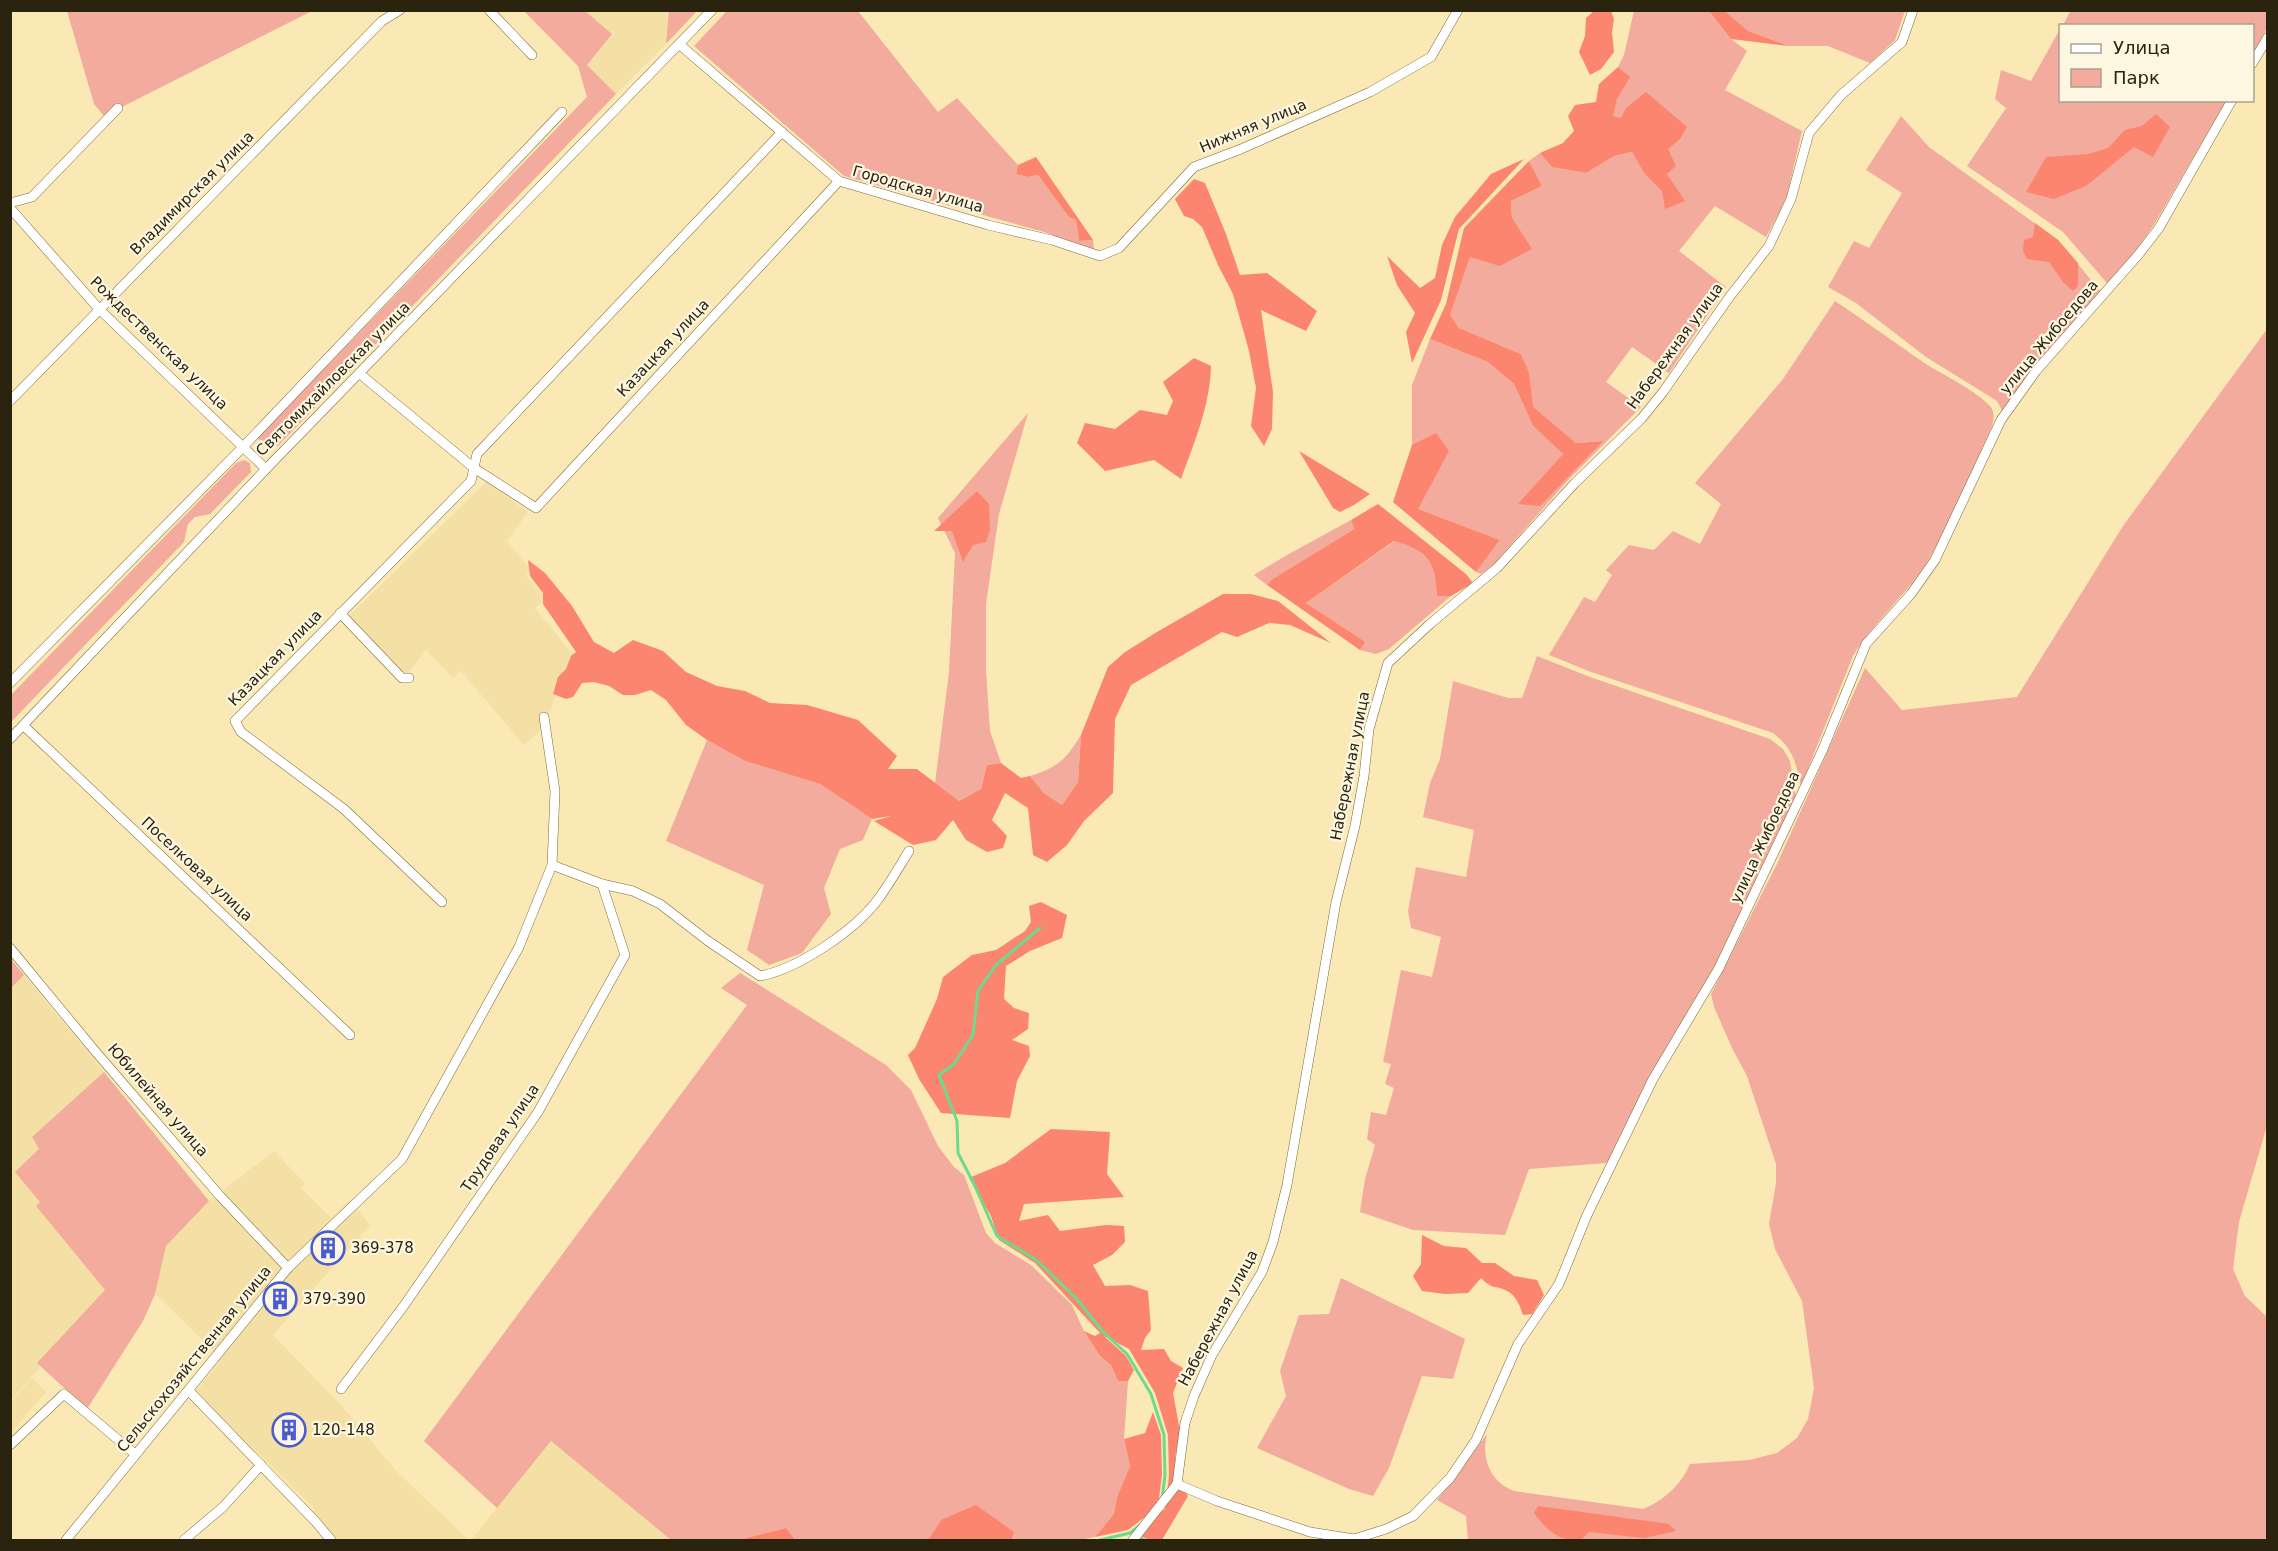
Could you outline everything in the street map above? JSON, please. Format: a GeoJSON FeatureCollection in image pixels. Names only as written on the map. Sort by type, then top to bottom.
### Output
{"type":"FeatureCollection","features":[{"type":"Feature","properties":{"kind":"street","name":"Владимирская улица"},"geometry":{"type":"LineString","coordinates":[[10,402],[382,21],[400,10]]}},
{"type":"Feature","properties":{"kind":"street"},"geometry":{"type":"LineString","coordinates":[[489,10],[532,54]]}},
{"type":"Feature","properties":{"kind":"street","name":"Святомихайловская улица"},"geometry":{"type":"LineString","coordinates":[[10,740],[266,469],[712,10]]}},
{"type":"Feature","properties":{"kind":"street","name":"Нижняя улица"},"geometry":{"type":"LineString","coordinates":[[988,225],[1052,240],[1100,256],[1119,248],[1194,167],[1241,149],[1370,92],[1431,57],[1458,10]]}},
{"type":"Feature","properties":{"kind":"street","name":"Набережная улица"},"geometry":{"type":"LineString","coordinates":[[1174,1488],[1185,1423],[1194,1396],[1212,1355],[1262,1272],[1273,1242],[1287,1185],[1336,902],[1362,786],[1369,729],[1388,663],[1430,624],[1497,568],[1575,483],[1642,418],[1769,246],[1791,199],[1809,133],[1841,95],[1902,42],[1913,10]]}},
{"type":"Feature","properties":{"kind":"street"},"geometry":{"type":"LineString","coordinates":[[2254,62],[2268,37]]}},
{"type":"Feature","properties":{"kind":"street"},"geometry":{"type":"LineString","coordinates":[[680,45],[839,181]]}},
{"type":"Feature","properties":{"kind":"street","name":"улица Жибоедова"},"geometry":{"type":"LineString","coordinates":[[1174,1488],[1310,1532],[1354,1539],[1386,1529],[1413,1516],[1450,1478],[1476,1440],[1518,1344],[1559,1284],[1587,1215],[1653,1079],[1719,968],[1823,749],[1866,644],[1911,594],[1935,560],[2001,420],[2036,371],[2159,228],[2231,102]]}},
{"type":"Feature","properties":{"kind":"street"},"geometry":{"type":"LineString","coordinates":[[10,203],[32,196],[118,108]]}},
{"type":"Feature","properties":{"kind":"street","name":"Святомихайловская улица"},"geometry":{"type":"LineString","coordinates":[[10,682],[244,446],[562,112]]}},
{"type":"Feature","properties":{"kind":"street","name":"Казацкая улица"},"geometry":{"type":"LineString","coordinates":[[442,902],[344,809],[241,732],[236,721],[471,481],[477,454],[782,132]]}},
{"type":"Feature","properties":{"kind":"street","name":"Городская улица"},"geometry":{"type":"LineString","coordinates":[[839,181],[988,225]]}},
{"type":"Feature","properties":{"kind":"street","name":"Казацкая улица"},"geometry":{"type":"LineString","coordinates":[[360,374],[474,468],[536,508],[839,181]]}},
{"type":"Feature","properties":{"kind":"street","name":"Рождественская улица"},"geometry":{"type":"LineString","coordinates":[[10,208],[99,309],[266,469]]}},
{"type":"Feature","properties":{"kind":"street"},"geometry":{"type":"LineString","coordinates":[[340,613],[402,678],[409,678]]}},
{"type":"Feature","properties":{"kind":"street","name":"Сельскохозяйственная улица"},"geometry":{"type":"LineString","coordinates":[[66,1540],[288,1268],[402,1159],[519,946],[552,865],[555,791],[544,717]]}},
{"type":"Feature","properties":{"kind":"street","name":"Поселковая улица"},"geometry":{"type":"LineString","coordinates":[[24,726],[350,1035]]}},
{"type":"Feature","properties":{"kind":"street"},"geometry":{"type":"LineString","coordinates":[[552,865],[602,884],[633,891],[660,904],[708,941],[760,976],[773,974],[810,957],[840,936],[877,900],[909,851]]}},
{"type":"Feature","properties":{"kind":"street","name":"Трудовая улица"},"geometry":{"type":"LineString","coordinates":[[341,1389],[403,1307],[538,1112],[625,955],[602,884]]}},
{"type":"Feature","properties":{"kind":"street","name":"Юбилейная улица"},"geometry":{"type":"LineString","coordinates":[[10,948],[220,1196],[288,1268]]}},
{"type":"Feature","properties":{"kind":"street"},"geometry":{"type":"LineString","coordinates":[[189,1391],[331,1540]]}},
{"type":"Feature","properties":{"kind":"street"},"geometry":{"type":"LineString","coordinates":[[10,1445],[64,1394],[135,1454]]}},
{"type":"Feature","properties":{"kind":"street"},"geometry":{"type":"LineString","coordinates":[[184,1540],[223,1507],[261,1465]]}},
{"type":"Feature","properties":{"kind":"street"},"geometry":{"type":"LineString","coordinates":[[1133,1540],[1174,1488]]}},
{"type":"Feature","properties":{"kind":"shaded area"},"geometry":{"type":"Polygon","coordinates":[[[585,11],[669,11],[666,44],[616,94],[587,65],[612,34],[585,11]]]}},
{"type":"Feature","properties":{"kind":"shaded area"},"geometry":{"type":"Polygon","coordinates":[[[1594,11],[1611,11],[1614,19],[1612,32],[1614,52],[1601,69],[1590,75],[1579,52],[1585,36],[1586,18],[1594,11]]]}},
{"type":"Feature","properties":{"kind":"shaded area"},"geometry":{"type":"Polygon","coordinates":[[[1709,11],[1725,11],[1748,31],[1789,46],[1731,39],[1709,11]]]}},
{"type":"Feature","properties":{"kind":"shaded area"},"geometry":{"type":"Polygon","coordinates":[[[1618,67],[1630,77],[1617,99],[1613,116],[1621,118],[1626,108],[1646,92],[1687,127],[1680,139],[1668,149],[1676,166],[1667,174],[1685,201],[1665,209],[1662,191],[1645,174],[1632,152],[1614,156],[1586,173],[1552,167],[1540,153],[1563,143],[1574,131],[1568,116],[1575,105],[1596,102],[1599,84],[1618,67]]]}},
{"type":"Feature","properties":{"kind":"shaded area"},"geometry":{"type":"Polygon","coordinates":[[[2156,114],[2170,127],[2153,157],[2134,147],[2086,186],[2054,199],[2026,192],[2046,157],[2089,154],[2108,148],[2125,130],[2142,126],[2156,114]]]}},
{"type":"Feature","properties":{"kind":"shaded area"},"geometry":{"type":"Polygon","coordinates":[[[1036,157],[1093,240],[1079,241],[1076,220],[1069,217],[1038,175],[1027,177],[1016,174],[1018,165],[1036,157]]]}},
{"type":"Feature","properties":{"kind":"shaded area"},"geometry":{"type":"Polygon","coordinates":[[[1524,159],[1459,229],[1441,300],[1412,363],[1406,332],[1415,313],[1397,285],[1387,256],[1420,288],[1435,278],[1442,245],[1455,217],[1491,174],[1524,159]]]}},
{"type":"Feature","properties":{"kind":"shaded area"},"geometry":{"type":"Polygon","coordinates":[[[1529,161],[1542,186],[1511,201],[1512,218],[1532,249],[1500,266],[1470,257],[1450,315],[1459,328],[1521,354],[1529,372],[1533,407],[1576,443],[1603,441],[1540,506],[1518,504],[1563,454],[1533,426],[1514,384],[1488,362],[1430,339],[1446,304],[1464,228],[1529,161]]]}},
{"type":"Feature","properties":{"kind":"shaded area"},"geometry":{"type":"Polygon","coordinates":[[[1194,179],[1205,183],[1240,275],[1267,273],[1317,311],[1306,331],[1261,310],[1273,392],[1272,429],[1264,446],[1251,426],[1256,388],[1249,351],[1233,294],[1202,227],[1193,219],[1184,216],[1175,199],[1194,179]]]}},
{"type":"Feature","properties":{"kind":"shaded area"},"geometry":{"type":"Polygon","coordinates":[[[2035,223],[2058,240],[2078,263],[2078,286],[2073,291],[2063,282],[2049,262],[2027,259],[2023,251],[2024,240],[2033,237],[2035,223]]]}},
{"type":"Feature","properties":{"kind":"shaded area"},"geometry":{"type":"Polygon","coordinates":[[[1194,358],[1211,366],[1210,381],[1200,424],[1181,479],[1154,460],[1105,471],[1077,443],[1085,423],[1115,429],[1140,410],[1167,415],[1173,401],[1163,382],[1194,358]]]}},
{"type":"Feature","properties":{"kind":"shaded area"},"geometry":{"type":"Polygon","coordinates":[[[1436,433],[1449,451],[1418,509],[1500,540],[1476,572],[1393,502],[1412,445],[1436,433]]]}},
{"type":"Feature","properties":{"kind":"shaded area"},"geometry":{"type":"Polygon","coordinates":[[[1299,451],[1370,494],[1340,512],[1333,508],[1299,451]]]}},
{"type":"Feature","properties":{"kind":"shaded area"},"geometry":{"type":"Polygon","coordinates":[[[486,482],[528,512],[507,541],[531,570],[526,575],[545,599],[535,608],[576,658],[557,691],[544,727],[524,745],[461,671],[453,678],[426,650],[407,675],[401,675],[349,616],[486,482]]]}},
{"type":"Feature","properties":{"kind":"shaded area"},"geometry":{"type":"Polygon","coordinates":[[[977,491],[989,504],[990,530],[986,542],[973,545],[963,562],[952,531],[934,531],[977,491]]]}},
{"type":"Feature","properties":{"kind":"shaded area"},"geometry":{"type":"Polygon","coordinates":[[[1378,504],[1466,574],[1473,583],[1451,596],[1437,596],[1434,574],[1428,559],[1415,549],[1394,541],[1306,603],[1365,642],[1360,650],[1267,585],[1271,580],[1354,529],[1351,520],[1378,504]]]}},
{"type":"Feature","properties":{"kind":"shaded area"},"geometry":{"type":"Polygon","coordinates":[[[528,560],[545,573],[572,606],[594,642],[614,653],[633,640],[663,651],[686,672],[717,686],[745,691],[770,703],[807,705],[858,720],[897,756],[888,769],[917,769],[959,801],[981,789],[987,765],[1001,763],[1021,778],[1030,776],[1044,793],[1062,805],[1078,782],[1081,735],[1108,667],[1125,652],[1223,594],[1251,594],[1278,601],[1331,643],[1290,625],[1269,623],[1237,637],[1222,632],[1131,685],[1115,719],[1113,793],[1084,821],[1067,845],[1047,862],[1033,855],[1028,808],[1005,793],[992,820],[1007,836],[1003,848],[987,852],[966,840],[953,820],[936,840],[913,845],[874,821],[891,816],[872,819],[820,784],[745,761],[707,740],[686,725],[666,700],[651,690],[635,695],[623,695],[609,686],[594,682],[582,683],[573,697],[566,699],[553,694],[558,677],[566,669],[571,656],[576,652],[543,604],[543,593],[530,576],[528,560]]]}},
{"type":"Feature","properties":{"kind":"shaded area"},"geometry":{"type":"Polygon","coordinates":[[[1041,902],[1067,915],[1062,938],[1030,951],[1006,966],[1004,999],[1014,1008],[1029,1013],[1028,1029],[1012,1040],[1029,1046],[1030,1056],[1017,1081],[1010,1118],[941,1113],[919,1079],[908,1055],[915,1048],[937,999],[943,977],[972,955],[996,950],[1025,931],[1031,922],[1029,906],[1041,902]]]}},
{"type":"Feature","properties":{"kind":"shaded area"},"geometry":{"type":"Polygon","coordinates":[[[24,975],[104,1072],[32,1138],[39,1149],[40,1202],[36,1206],[105,1290],[37,1363],[40,1367],[11,1400],[10,1007],[13,1004],[11,988],[24,975]]]}},
{"type":"Feature","properties":{"kind":"shaded area"},"geometry":{"type":"Polygon","coordinates":[[[1051,1129],[1110,1132],[1107,1174],[1124,1197],[1024,1204],[1019,1221],[1048,1215],[1060,1231],[1106,1225],[1124,1226],[1125,1242],[1112,1255],[1093,1265],[1105,1286],[1130,1285],[1148,1291],[1151,1330],[1141,1350],[1164,1349],[1171,1361],[1183,1368],[1173,1393],[1180,1431],[1175,1457],[1175,1474],[1188,1496],[1162,1540],[1149,1540],[1134,1533],[1165,1509],[1169,1476],[1168,1435],[1155,1393],[1129,1349],[1104,1336],[1126,1356],[1134,1370],[1128,1381],[1118,1381],[1111,1365],[1100,1356],[1084,1331],[1095,1336],[1100,1333],[1035,1263],[999,1240],[991,1216],[969,1178],[1005,1163],[1051,1129]]]}},
{"type":"Feature","properties":{"kind":"shaded area"},"geometry":{"type":"Polygon","coordinates":[[[274,1151],[305,1183],[301,1188],[331,1218],[350,1200],[370,1225],[273,1335],[342,1406],[398,1473],[469,1540],[338,1540],[315,1517],[313,1507],[196,1392],[219,1362],[212,1349],[155,1294],[166,1246],[209,1201],[274,1151]]]}},
{"type":"Feature","properties":{"kind":"shaded area"},"geometry":{"type":"Polygon","coordinates":[[[1422,1235],[1444,1246],[1466,1248],[1482,1263],[1495,1263],[1514,1276],[1537,1280],[1544,1295],[1532,1314],[1523,1315],[1513,1295],[1489,1285],[1481,1278],[1468,1293],[1445,1294],[1422,1291],[1413,1276],[1421,1264],[1422,1235]]]}},
{"type":"Feature","properties":{"kind":"shaded area"},"geometry":{"type":"Polygon","coordinates":[[[32,1378],[46,1392],[11,1432],[11,1402],[32,1378]]]}},
{"type":"Feature","properties":{"kind":"shaded area"},"geometry":{"type":"Polygon","coordinates":[[[1153,1412],[1161,1435],[1162,1474],[1158,1507],[1128,1530],[1095,1537],[1114,1514],[1117,1497],[1130,1466],[1124,1439],[1145,1433],[1153,1412]]]}},
{"type":"Feature","properties":{"kind":"shaded area"},"geometry":{"type":"Polygon","coordinates":[[[551,1441],[671,1540],[471,1540],[551,1441]]]}},
{"type":"Feature","properties":{"kind":"shaded area"},"geometry":{"type":"Polygon","coordinates":[[[976,1505],[1014,1532],[1012,1540],[928,1540],[941,1520],[976,1505]]]}},
{"type":"Feature","properties":{"kind":"shaded area"},"geometry":{"type":"Polygon","coordinates":[[[1538,1506],[1669,1524],[1676,1531],[1644,1538],[1589,1532],[1581,1540],[1566,1539],[1554,1534],[1539,1519],[1534,1513],[1538,1506]]]}},
{"type":"Feature","properties":{"kind":"shaded area"},"geometry":{"type":"Polygon","coordinates":[[[786,1528],[795,1540],[738,1540],[786,1528]]]}},
{"type":"Feature","properties":{"kind":"green space"},"geometry":{"type":"Polygon","coordinates":[[[2071,10],[2267,11],[2267,28],[2254,52],[2254,24],[2064,24],[2071,10]]]}},
{"type":"Feature","properties":{"kind":"green space"},"geometry":{"type":"Polygon","coordinates":[[[67,11],[312,11],[104,116],[94,104],[67,11]]]}},
{"type":"Feature","properties":{"kind":"green space"},"geometry":{"type":"Polygon","coordinates":[[[524,11],[585,11],[612,34],[587,65],[616,94],[278,446],[255,438],[587,97],[578,66],[524,11]]]}},
{"type":"Feature","properties":{"kind":"green space"},"geometry":{"type":"Polygon","coordinates":[[[669,11],[697,11],[666,44],[669,11]]]}},
{"type":"Feature","properties":{"kind":"green space"},"geometry":{"type":"Polygon","coordinates":[[[727,11],[858,11],[938,112],[957,98],[1018,165],[1016,174],[1027,177],[1038,175],[1069,217],[1076,220],[1079,241],[1093,240],[1094,249],[1044,232],[844,176],[694,46],[727,11]]]}},
{"type":"Feature","properties":{"kind":"green space"},"geometry":{"type":"Polygon","coordinates":[[[1634,11],[1709,11],[1731,39],[1747,51],[1725,90],[1802,131],[1786,200],[1766,237],[1715,206],[1679,251],[1726,287],[1669,373],[1632,347],[1606,382],[1641,407],[1570,478],[1492,566],[1481,574],[1476,572],[1500,540],[1418,509],[1412,445],[1412,385],[1430,339],[1488,362],[1514,384],[1533,426],[1563,454],[1519,504],[1602,441],[1576,443],[1532,407],[1529,372],[1521,354],[1459,328],[1450,315],[1470,256],[1512,218],[1511,201],[1542,186],[1529,161],[1540,153],[1553,167],[1586,173],[1614,156],[1632,152],[1654,182],[1684,201],[1667,174],[1667,149],[1680,139],[1612,116],[1617,99],[1629,77],[1618,67],[1624,55],[1634,11]]]}},
{"type":"Feature","properties":{"kind":"green space"},"geometry":{"type":"Polygon","coordinates":[[[1725,11],[1905,11],[1895,40],[1870,63],[1828,46],[1789,46],[1748,31],[1725,11]]]}},
{"type":"Feature","properties":{"kind":"green space"},"geometry":{"type":"Polygon","coordinates":[[[2059,31],[2059,102],[2225,102],[2155,223],[2135,252],[2107,283],[2063,232],[1967,166],[2006,108],[1995,99],[2001,70],[2031,81],[2059,31]]]}},
{"type":"Feature","properties":{"kind":"green space"},"geometry":{"type":"Polygon","coordinates":[[[1901,116],[1929,147],[2058,240],[2101,292],[2003,412],[1997,401],[1926,357],[1856,303],[1828,287],[1854,241],[1869,248],[1902,193],[1866,170],[1901,116]]]}},
{"type":"Feature","properties":{"kind":"green space"},"geometry":{"type":"Polygon","coordinates":[[[1835,301],[1923,362],[1974,393],[1991,407],[1994,417],[1947,527],[1929,559],[1853,656],[1801,786],[1793,756],[1773,733],[1591,672],[1549,655],[1584,597],[1595,602],[1612,575],[1606,570],[1629,545],[1654,550],[1673,531],[1700,544],[1721,504],[1695,483],[1783,379],[1835,301]]]}},
{"type":"Feature","properties":{"kind":"green space"},"geometry":{"type":"Polygon","coordinates":[[[2267,329],[2268,1122],[2239,1222],[2233,1269],[2245,1296],[2267,1317],[2267,1540],[1468,1540],[1466,1516],[1437,1500],[1487,1434],[1485,1452],[1489,1468],[1499,1482],[1514,1491],[1643,1509],[1658,1502],[1671,1491],[1682,1479],[1690,1464],[1749,1460],[1777,1453],[1797,1438],[1808,1419],[1814,1388],[1802,1301],[1775,1249],[1769,1224],[1776,1183],[1776,1164],[1747,1076],[1714,1007],[1711,994],[1777,864],[1865,668],[1902,710],[2017,697],[2123,526],[2267,329]]]}},
{"type":"Feature","properties":{"kind":"green space"},"geometry":{"type":"Polygon","coordinates":[[[1028,413],[999,514],[986,604],[986,671],[990,731],[1001,763],[987,765],[981,789],[959,801],[935,783],[949,672],[955,553],[938,518],[1028,413]]]}},
{"type":"Feature","properties":{"kind":"green space"},"geometry":{"type":"Polygon","coordinates":[[[244,460],[250,463],[251,472],[210,514],[195,517],[188,524],[184,542],[11,722],[11,695],[236,463],[244,460]]]}},
{"type":"Feature","properties":{"kind":"green space"},"geometry":{"type":"Polygon","coordinates":[[[1351,520],[1354,529],[1271,580],[1267,585],[1254,575],[1287,555],[1351,520]]]}},
{"type":"Feature","properties":{"kind":"green space"},"geometry":{"type":"Polygon","coordinates":[[[1395,541],[1423,554],[1432,566],[1437,596],[1451,596],[1389,649],[1376,654],[1360,650],[1364,642],[1306,603],[1395,541]]]}},
{"type":"Feature","properties":{"kind":"green space"},"geometry":{"type":"Polygon","coordinates":[[[1537,656],[1590,677],[1770,739],[1783,749],[1790,761],[1796,798],[1711,974],[1649,1077],[1607,1163],[1529,1169],[1505,1235],[1413,1230],[1360,1212],[1365,1179],[1375,1145],[1367,1139],[1371,1112],[1386,1115],[1394,1088],[1385,1084],[1391,1064],[1383,1062],[1401,970],[1432,977],[1441,937],[1411,928],[1408,911],[1416,867],[1466,877],[1474,830],[1423,817],[1430,783],[1440,759],[1453,681],[1508,698],[1522,698],[1537,656]]]}},
{"type":"Feature","properties":{"kind":"green space"},"geometry":{"type":"Polygon","coordinates":[[[1081,735],[1078,782],[1062,805],[1044,793],[1030,776],[1061,761],[1081,735]]]}},
{"type":"Feature","properties":{"kind":"green space"},"geometry":{"type":"Polygon","coordinates":[[[707,740],[745,761],[820,784],[872,819],[863,840],[840,849],[824,888],[831,914],[802,953],[769,965],[747,950],[764,885],[666,841],[707,740]]]}},
{"type":"Feature","properties":{"kind":"green space"},"geometry":{"type":"Polygon","coordinates":[[[10,958],[24,975],[11,988],[10,988],[10,958]]]}},
{"type":"Feature","properties":{"kind":"green space"},"geometry":{"type":"Polygon","coordinates":[[[740,973],[886,1065],[911,1090],[938,1146],[954,1167],[964,1175],[986,1233],[995,1243],[1031,1265],[1072,1305],[1084,1331],[1100,1356],[1111,1365],[1118,1381],[1128,1381],[1124,1439],[1130,1466],[1117,1497],[1114,1514],[1095,1537],[1079,1540],[1012,1540],[1014,1532],[941,1520],[928,1540],[793,1540],[786,1528],[738,1540],[671,1540],[551,1441],[497,1508],[424,1441],[747,1005],[721,988],[740,973]]]}},
{"type":"Feature","properties":{"kind":"green space"},"geometry":{"type":"Polygon","coordinates":[[[104,1072],[209,1201],[166,1246],[155,1294],[143,1321],[87,1409],[37,1363],[105,1290],[36,1206],[40,1202],[15,1172],[39,1149],[32,1137],[104,1072]]]}},
{"type":"Feature","properties":{"kind":"green space"},"geometry":{"type":"Polygon","coordinates":[[[1341,1278],[1465,1339],[1453,1379],[1422,1376],[1389,1468],[1373,1496],[1349,1489],[1257,1448],[1286,1396],[1280,1371],[1299,1315],[1329,1314],[1341,1278]]]}},
{"type":"Feature","properties":{"kind":"waterway"},"geometry":{"type":"LineString","coordinates":[[1040,928],[996,965],[978,991],[973,1035],[954,1064],[939,1075],[957,1121],[958,1153],[997,1236],[1035,1259],[1076,1298],[1103,1332],[1127,1354],[1151,1394],[1164,1435],[1165,1475],[1162,1499]]}},
{"type":"Feature","properties":{"kind":"waterway"},"geometry":{"type":"LineString","coordinates":[[1100,1540],[1130,1533],[1140,1525]]}},
{"type":"Feature","properties":{"kind":"waterway"},"geometry":{"type":"LineString","coordinates":[[1137,1537],[1144,1540]]}},
{"type":"Feature","properties":{"kind":"place","name":"369-378"},"geometry":{"type":"Point","coordinates":[328,1248]}},
{"type":"Feature","properties":{"kind":"place","name":"379-390"},"geometry":{"type":"Point","coordinates":[280,1299]}},
{"type":"Feature","properties":{"kind":"place","name":"120-148"},"geometry":{"type":"Point","coordinates":[289,1430]}}]}
